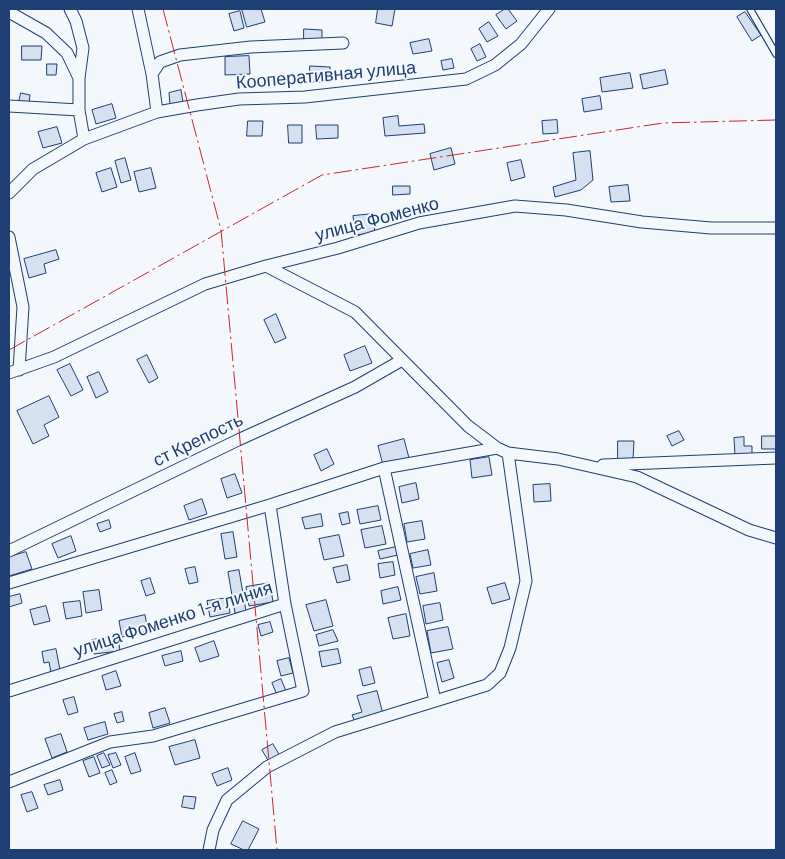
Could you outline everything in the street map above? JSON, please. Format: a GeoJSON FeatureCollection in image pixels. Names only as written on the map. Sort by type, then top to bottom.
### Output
{"type":"FeatureCollection","features":[{"type":"Feature","properties":{"kind":"street"},"geometry":{"type":"LineString","coordinates":[[70,9],[76,21],[83,48],[79,78],[79,110],[84,139]]}},
{"type":"Feature","properties":{"kind":"street"},"geometry":{"type":"LineString","coordinates":[[138,9],[152,74],[157,112]]}},
{"type":"Feature","properties":{"kind":"street","name":"Кооперативная улица"},"geometry":{"type":"LineString","coordinates":[[9,193],[33,169],[84,139],[157,112],[239,99],[305,97],[466,79],[495,65],[514,50],[549,9]]}},
{"type":"Feature","properties":{"kind":"street"},"geometry":{"type":"LineString","coordinates":[[9,12],[46,33],[68,53],[79,78]]}},
{"type":"Feature","properties":{"kind":"street"},"geometry":{"type":"LineString","coordinates":[[152,74],[160,62],[180,54],[251,47],[343,44]]}},
{"type":"Feature","properties":{"kind":"street"},"geometry":{"type":"LineString","coordinates":[[9,106],[79,110]]}},
{"type":"Feature","properties":{"kind":"street","name":"улица Фоменко"},"geometry":{"type":"LineString","coordinates":[[14,371],[54,357],[205,284],[338,248],[419,223],[515,206],[566,210],[642,222],[711,228],[776,228]]}},
{"type":"Feature","properties":{"kind":"street"},"geometry":{"type":"LineString","coordinates":[[9,237],[23,307],[14,371]]}},
{"type":"Feature","properties":{"kind":"street"},"geometry":{"type":"LineString","coordinates":[[266,266],[355,312],[468,426],[497,448],[508,453],[558,459],[637,478],[749,530],[776,538]]}},
{"type":"Feature","properties":{"kind":"street","name":"ст Крепость"},"geometry":{"type":"LineString","coordinates":[[9,550],[238,440],[355,387],[402,360]]}},
{"type":"Feature","properties":{"kind":"street"},"geometry":{"type":"LineString","coordinates":[[9,584],[270,505],[384,468],[497,448]]}},
{"type":"Feature","properties":{"kind":"street"},"geometry":{"type":"LineString","coordinates":[[209,850],[213,830],[227,800],[266,767],[335,732],[487,685],[500,673],[510,648],[526,581],[508,453]]}},
{"type":"Feature","properties":{"kind":"street"},"geometry":{"type":"LineString","coordinates":[[592,466],[776,458]]}},
{"type":"Feature","properties":{"kind":"street"},"geometry":{"type":"LineString","coordinates":[[384,468],[435,701]]}},
{"type":"Feature","properties":{"kind":"street","name":"улица Фоменко 1-я линия"},"geometry":{"type":"LineString","coordinates":[[9,691],[285,604],[270,505]]}},
{"type":"Feature","properties":{"kind":"street"},"geometry":{"type":"LineString","coordinates":[[9,782],[110,742],[153,736],[303,691],[285,604]]}},
{"type":"Feature","properties":{"kind":"lane"},"geometry":{"type":"LineString","coordinates":[[750,9],[776,54]]}},
{"type":"Feature","properties":{"kind":"building"},"geometry":{"type":"Polygon","coordinates":[[[242,9],[261,9],[265,22],[247,27],[242,9]]]}},
{"type":"Feature","properties":{"kind":"building"},"geometry":{"type":"Polygon","coordinates":[[[378,9],[395,9],[392,26],[376,23],[378,9]]]}},
{"type":"Feature","properties":{"kind":"building"},"geometry":{"type":"Polygon","coordinates":[[[508,9],[517,21],[506,29],[496,15],[508,9]]]}},
{"type":"Feature","properties":{"kind":"building"},"geometry":{"type":"Polygon","coordinates":[[[240,11],[244,28],[234,31],[229,14],[240,11]]]}},
{"type":"Feature","properties":{"kind":"building"},"geometry":{"type":"Polygon","coordinates":[[[745,12],[761,35],[752,41],[737,17],[745,12]]]}},
{"type":"Feature","properties":{"kind":"building"},"geometry":{"type":"Polygon","coordinates":[[[489,22],[498,36],[487,42],[479,29],[489,22]]]}},
{"type":"Feature","properties":{"kind":"building"},"geometry":{"type":"Polygon","coordinates":[[[304,29],[322,30],[322,41],[304,41],[304,29]]]}},
{"type":"Feature","properties":{"kind":"building"},"geometry":{"type":"Polygon","coordinates":[[[429,39],[432,51],[413,54],[410,43],[429,39]]]}},
{"type":"Feature","properties":{"kind":"building"},"geometry":{"type":"Polygon","coordinates":[[[480,44],[486,57],[477,61],[471,49],[480,44]]]}},
{"type":"Feature","properties":{"kind":"building"},"geometry":{"type":"Polygon","coordinates":[[[22,46],[42,46],[41,60],[22,60],[22,46]]]}},
{"type":"Feature","properties":{"kind":"building"},"geometry":{"type":"Polygon","coordinates":[[[249,56],[250,74],[225,75],[225,57],[249,56]]]}},
{"type":"Feature","properties":{"kind":"building"},"geometry":{"type":"Polygon","coordinates":[[[452,59],[454,68],[443,70],[441,61],[452,59]]]}},
{"type":"Feature","properties":{"kind":"building"},"geometry":{"type":"Polygon","coordinates":[[[47,64],[57,64],[56,75],[47,75],[47,64]]]}},
{"type":"Feature","properties":{"kind":"building"},"geometry":{"type":"Polygon","coordinates":[[[310,66],[330,67],[330,82],[310,82],[310,66]]]}},
{"type":"Feature","properties":{"kind":"building"},"geometry":{"type":"Polygon","coordinates":[[[665,70],[668,84],[643,89],[640,75],[665,70]]]}},
{"type":"Feature","properties":{"kind":"building"},"geometry":{"type":"Polygon","coordinates":[[[630,73],[633,88],[602,92],[600,78],[630,73]]]}},
{"type":"Feature","properties":{"kind":"building"},"geometry":{"type":"Polygon","coordinates":[[[181,90],[183,102],[170,104],[169,93],[181,90]]]}},
{"type":"Feature","properties":{"kind":"building"},"geometry":{"type":"Polygon","coordinates":[[[21,93],[30,95],[29,104],[19,102],[21,93]]]}},
{"type":"Feature","properties":{"kind":"building"},"geometry":{"type":"Polygon","coordinates":[[[600,96],[602,109],[584,112],[582,99],[600,96]]]}},
{"type":"Feature","properties":{"kind":"building"},"geometry":{"type":"Polygon","coordinates":[[[112,104],[116,118],[96,124],[92,110],[112,104]]]}},
{"type":"Feature","properties":{"kind":"building"},"geometry":{"type":"Polygon","coordinates":[[[398,116],[399,126],[424,124],[425,133],[385,136],[383,118],[398,116]]]}},
{"type":"Feature","properties":{"kind":"building"},"geometry":{"type":"Polygon","coordinates":[[[557,120],[558,133],[543,134],[542,121],[557,120]]]}},
{"type":"Feature","properties":{"kind":"building"},"geometry":{"type":"Polygon","coordinates":[[[248,121],[263,121],[262,136],[247,136],[248,121]]]}},
{"type":"Feature","properties":{"kind":"building"},"geometry":{"type":"Polygon","coordinates":[[[288,125],[302,125],[302,143],[289,143],[288,125]]]}},
{"type":"Feature","properties":{"kind":"building"},"geometry":{"type":"Polygon","coordinates":[[[316,125],[338,125],[338,138],[317,139],[316,125]]]}},
{"type":"Feature","properties":{"kind":"building"},"geometry":{"type":"Polygon","coordinates":[[[57,127],[62,143],[43,148],[38,132],[57,127]]]}},
{"type":"Feature","properties":{"kind":"building"},"geometry":{"type":"Polygon","coordinates":[[[451,148],[455,164],[434,170],[430,154],[451,148]]]}},
{"type":"Feature","properties":{"kind":"building"},"geometry":{"type":"Polygon","coordinates":[[[590,151],[593,180],[581,190],[555,197],[553,187],[576,180],[573,153],[590,151]]]}},
{"type":"Feature","properties":{"kind":"building"},"geometry":{"type":"Polygon","coordinates":[[[125,158],[131,180],[121,183],[115,161],[125,158]]]}},
{"type":"Feature","properties":{"kind":"building"},"geometry":{"type":"Polygon","coordinates":[[[521,160],[525,177],[511,181],[507,163],[521,160]]]}},
{"type":"Feature","properties":{"kind":"building"},"geometry":{"type":"Polygon","coordinates":[[[111,168],[117,187],[102,192],[96,173],[111,168]]]}},
{"type":"Feature","properties":{"kind":"building"},"geometry":{"type":"Polygon","coordinates":[[[151,168],[156,188],[139,192],[134,172],[151,168]]]}},
{"type":"Feature","properties":{"kind":"building"},"geometry":{"type":"Polygon","coordinates":[[[628,185],[630,201],[611,202],[609,187],[628,185]]]}},
{"type":"Feature","properties":{"kind":"building"},"geometry":{"type":"Polygon","coordinates":[[[393,186],[410,186],[410,194],[393,195],[393,186]]]}},
{"type":"Feature","properties":{"kind":"building"},"geometry":{"type":"Polygon","coordinates":[[[373,214],[375,233],[355,235],[353,216],[373,214]]]}},
{"type":"Feature","properties":{"kind":"building"},"geometry":{"type":"Polygon","coordinates":[[[56,250],[59,259],[44,264],[46,273],[29,278],[24,259],[56,250]]]}},
{"type":"Feature","properties":{"kind":"building"},"geometry":{"type":"Polygon","coordinates":[[[276,314],[286,338],[275,343],[264,320],[276,314]]]}},
{"type":"Feature","properties":{"kind":"building"},"geometry":{"type":"Polygon","coordinates":[[[365,346],[372,363],[350,371],[344,355],[365,346]]]}},
{"type":"Feature","properties":{"kind":"building"},"geometry":{"type":"Polygon","coordinates":[[[147,355],[158,378],[149,383],[137,360],[147,355]]]}},
{"type":"Feature","properties":{"kind":"building"},"geometry":{"type":"Polygon","coordinates":[[[70,364],[83,390],[71,396],[57,370],[70,364]]]}},
{"type":"Feature","properties":{"kind":"building"},"geometry":{"type":"Polygon","coordinates":[[[99,372],[108,392],[96,398],[87,377],[99,372]]]}},
{"type":"Feature","properties":{"kind":"building"},"geometry":{"type":"Polygon","coordinates":[[[49,396],[59,417],[44,425],[49,436],[33,444],[17,411],[49,396]]]}},
{"type":"Feature","properties":{"kind":"building"},"geometry":{"type":"Polygon","coordinates":[[[679,431],[684,440],[672,446],[667,436],[679,431]]]}},
{"type":"Feature","properties":{"kind":"building"},"geometry":{"type":"Polygon","coordinates":[[[762,436],[776,436],[776,449],[762,449],[762,436]]]}},
{"type":"Feature","properties":{"kind":"building"},"geometry":{"type":"Polygon","coordinates":[[[744,437],[744,446],[752,446],[752,455],[735,456],[734,438],[744,437]]]}},
{"type":"Feature","properties":{"kind":"building"},"geometry":{"type":"Polygon","coordinates":[[[404,439],[409,458],[383,465],[378,446],[404,439]]]}},
{"type":"Feature","properties":{"kind":"building"},"geometry":{"type":"Polygon","coordinates":[[[618,441],[634,441],[633,460],[618,460],[618,441]]]}},
{"type":"Feature","properties":{"kind":"building"},"geometry":{"type":"Polygon","coordinates":[[[327,449],[334,464],[321,471],[314,455],[327,449]]]}},
{"type":"Feature","properties":{"kind":"building"},"geometry":{"type":"Polygon","coordinates":[[[489,457],[492,475],[472,478],[470,460],[489,457]]]}},
{"type":"Feature","properties":{"kind":"building"},"geometry":{"type":"Polygon","coordinates":[[[235,474],[242,493],[227,498],[221,479],[235,474]]]}},
{"type":"Feature","properties":{"kind":"building"},"geometry":{"type":"Polygon","coordinates":[[[416,483],[419,499],[402,503],[399,487],[416,483]]]}},
{"type":"Feature","properties":{"kind":"building"},"geometry":{"type":"Polygon","coordinates":[[[550,484],[551,501],[534,502],[533,485],[550,484]]]}},
{"type":"Feature","properties":{"kind":"building"},"geometry":{"type":"Polygon","coordinates":[[[202,499],[207,514],[189,520],[184,506],[202,499]]]}},
{"type":"Feature","properties":{"kind":"building"},"geometry":{"type":"Polygon","coordinates":[[[378,506],[381,520],[360,524],[357,510],[378,506]]]}},
{"type":"Feature","properties":{"kind":"building"},"geometry":{"type":"Polygon","coordinates":[[[348,512],[350,523],[342,525],[339,514],[348,512]]]}},
{"type":"Feature","properties":{"kind":"building"},"geometry":{"type":"Polygon","coordinates":[[[321,514],[323,526],[305,529],[302,518],[321,514]]]}},
{"type":"Feature","properties":{"kind":"building"},"geometry":{"type":"Polygon","coordinates":[[[109,520],[111,528],[100,532],[97,524],[109,520]]]}},
{"type":"Feature","properties":{"kind":"building"},"geometry":{"type":"Polygon","coordinates":[[[422,521],[425,539],[407,542],[404,524],[422,521]]]}},
{"type":"Feature","properties":{"kind":"building"},"geometry":{"type":"Polygon","coordinates":[[[382,526],[386,544],[365,548],[361,530],[382,526]]]}},
{"type":"Feature","properties":{"kind":"building"},"geometry":{"type":"Polygon","coordinates":[[[233,532],[237,557],[225,559],[221,534],[233,532]]]}},
{"type":"Feature","properties":{"kind":"building"},"geometry":{"type":"Polygon","coordinates":[[[339,535],[344,556],[324,560],[319,539],[339,535]]]}},
{"type":"Feature","properties":{"kind":"building"},"geometry":{"type":"Polygon","coordinates":[[[71,536],[76,551],[58,558],[52,544],[71,536]]]}},
{"type":"Feature","properties":{"kind":"building"},"geometry":{"type":"Polygon","coordinates":[[[396,547],[398,555],[380,559],[378,551],[396,547]]]}},
{"type":"Feature","properties":{"kind":"building"},"geometry":{"type":"Polygon","coordinates":[[[428,550],[431,565],[413,568],[410,554],[428,550]]]}},
{"type":"Feature","properties":{"kind":"building"},"geometry":{"type":"Polygon","coordinates":[[[26,552],[32,569],[9,576],[9,557],[26,552]]]}},
{"type":"Feature","properties":{"kind":"building"},"geometry":{"type":"Polygon","coordinates":[[[393,562],[395,575],[380,578],[378,564],[393,562]]]}},
{"type":"Feature","properties":{"kind":"building"},"geometry":{"type":"Polygon","coordinates":[[[347,565],[350,580],[337,583],[333,568],[347,565]]]}},
{"type":"Feature","properties":{"kind":"building"},"geometry":{"type":"Polygon","coordinates":[[[195,567],[198,582],[189,584],[185,569],[195,567]]]}},
{"type":"Feature","properties":{"kind":"building"},"geometry":{"type":"Polygon","coordinates":[[[239,570],[246,611],[235,613],[228,572],[239,570]]]}},
{"type":"Feature","properties":{"kind":"building"},"geometry":{"type":"Polygon","coordinates":[[[434,573],[437,591],[420,594],[416,577],[434,573]]]}},
{"type":"Feature","properties":{"kind":"building"},"geometry":{"type":"Polygon","coordinates":[[[150,578],[155,593],[146,596],[141,581],[150,578]]]}},
{"type":"Feature","properties":{"kind":"building"},"geometry":{"type":"Polygon","coordinates":[[[270,583],[273,602],[249,606],[246,587],[270,583]]]}},
{"type":"Feature","properties":{"kind":"building"},"geometry":{"type":"Polygon","coordinates":[[[505,583],[510,599],[492,604],[487,588],[505,583]]]}},
{"type":"Feature","properties":{"kind":"building"},"geometry":{"type":"Polygon","coordinates":[[[398,587],[401,600],[383,604],[381,591],[398,587]]]}},
{"type":"Feature","properties":{"kind":"building"},"geometry":{"type":"Polygon","coordinates":[[[99,590],[102,610],[86,613],[83,592],[99,590]]]}},
{"type":"Feature","properties":{"kind":"building"},"geometry":{"type":"Polygon","coordinates":[[[20,594],[22,603],[9,607],[9,597],[20,594]]]}},
{"type":"Feature","properties":{"kind":"building"},"geometry":{"type":"Polygon","coordinates":[[[228,598],[230,613],[210,617],[207,601],[228,598]]]}},
{"type":"Feature","properties":{"kind":"building"},"geometry":{"type":"Polygon","coordinates":[[[326,600],[333,626],[314,631],[306,605],[326,600]]]}},
{"type":"Feature","properties":{"kind":"building"},"geometry":{"type":"Polygon","coordinates":[[[80,601],[82,616],[66,619],[63,603],[80,601]]]}},
{"type":"Feature","properties":{"kind":"building"},"geometry":{"type":"Polygon","coordinates":[[[440,603],[443,620],[426,624],[423,606],[440,603]]]}},
{"type":"Feature","properties":{"kind":"building"},"geometry":{"type":"Polygon","coordinates":[[[46,606],[50,621],[34,625],[30,610],[46,606]]]}},
{"type":"Feature","properties":{"kind":"building"},"geometry":{"type":"Polygon","coordinates":[[[406,614],[410,636],[393,639],[388,618],[406,614]]]}},
{"type":"Feature","properties":{"kind":"building"},"geometry":{"type":"Polygon","coordinates":[[[145,615],[148,631],[122,637],[119,621],[145,615]]]}},
{"type":"Feature","properties":{"kind":"building"},"geometry":{"type":"Polygon","coordinates":[[[270,622],[273,632],[261,636],[258,625],[270,622]]]}},
{"type":"Feature","properties":{"kind":"building"},"geometry":{"type":"Polygon","coordinates":[[[448,627],[453,649],[431,653],[427,631],[448,627]]]}},
{"type":"Feature","properties":{"kind":"building"},"geometry":{"type":"Polygon","coordinates":[[[333,630],[338,641],[319,646],[316,635],[333,630]]]}},
{"type":"Feature","properties":{"kind":"building"},"geometry":{"type":"Polygon","coordinates":[[[118,636],[120,651],[94,654],[92,640],[118,636]]]}},
{"type":"Feature","properties":{"kind":"building"},"geometry":{"type":"Polygon","coordinates":[[[214,641],[219,656],[200,662],[195,648],[214,641]]]}},
{"type":"Feature","properties":{"kind":"building"},"geometry":{"type":"Polygon","coordinates":[[[56,649],[60,670],[51,672],[49,662],[44,663],[42,652],[56,649]]]}},
{"type":"Feature","properties":{"kind":"building"},"geometry":{"type":"Polygon","coordinates":[[[338,649],[341,663],[322,667],[319,652],[338,649]]]}},
{"type":"Feature","properties":{"kind":"building"},"geometry":{"type":"Polygon","coordinates":[[[181,651],[183,661],[165,666],[162,656],[181,651]]]}},
{"type":"Feature","properties":{"kind":"building"},"geometry":{"type":"Polygon","coordinates":[[[289,658],[293,673],[281,676],[277,661],[289,658]]]}},
{"type":"Feature","properties":{"kind":"building"},"geometry":{"type":"Polygon","coordinates":[[[449,660],[454,678],[442,682],[437,663],[449,660]]]}},
{"type":"Feature","properties":{"kind":"building"},"geometry":{"type":"Polygon","coordinates":[[[371,667],[375,683],[363,686],[359,670],[371,667]]]}},
{"type":"Feature","properties":{"kind":"building"},"geometry":{"type":"Polygon","coordinates":[[[116,671],[121,686],[106,690],[102,676],[116,671]]]}},
{"type":"Feature","properties":{"kind":"building"},"geometry":{"type":"Polygon","coordinates":[[[281,679],[286,691],[277,695],[272,683],[281,679]]]}},
{"type":"Feature","properties":{"kind":"building"},"geometry":{"type":"Polygon","coordinates":[[[377,691],[383,714],[355,722],[352,715],[362,712],[357,696],[377,691]]]}},
{"type":"Feature","properties":{"kind":"building"},"geometry":{"type":"Polygon","coordinates":[[[74,697],[78,712],[68,715],[63,700],[74,697]]]}},
{"type":"Feature","properties":{"kind":"building"},"geometry":{"type":"Polygon","coordinates":[[[165,708],[170,723],[153,728],[149,713],[165,708]]]}},
{"type":"Feature","properties":{"kind":"building"},"geometry":{"type":"Polygon","coordinates":[[[122,712],[124,721],[117,723],[114,714],[122,712]]]}},
{"type":"Feature","properties":{"kind":"building"},"geometry":{"type":"Polygon","coordinates":[[[105,722],[108,734],[88,740],[84,728],[105,722]]]}},
{"type":"Feature","properties":{"kind":"building"},"geometry":{"type":"Polygon","coordinates":[[[61,734],[67,752],[52,758],[45,739],[61,734]]]}},
{"type":"Feature","properties":{"kind":"building"},"geometry":{"type":"Polygon","coordinates":[[[195,740],[200,758],[175,765],[169,747],[195,740]]]}},
{"type":"Feature","properties":{"kind":"building"},"geometry":{"type":"Polygon","coordinates":[[[273,744],[280,756],[269,762],[262,750],[273,744]]]}},
{"type":"Feature","properties":{"kind":"building"},"geometry":{"type":"Polygon","coordinates":[[[104,753],[110,765],[102,768],[97,756],[104,753]]]}},
{"type":"Feature","properties":{"kind":"building"},"geometry":{"type":"Polygon","coordinates":[[[116,753],[121,765],[113,768],[108,755],[116,753]]]}},
{"type":"Feature","properties":{"kind":"building"},"geometry":{"type":"Polygon","coordinates":[[[135,753],[141,771],[131,774],[125,757],[135,753]]]}},
{"type":"Feature","properties":{"kind":"building"},"geometry":{"type":"Polygon","coordinates":[[[94,757],[100,773],[89,777],[83,761],[94,757]]]}},
{"type":"Feature","properties":{"kind":"building"},"geometry":{"type":"Polygon","coordinates":[[[228,768],[232,780],[217,786],[212,774],[228,768]]]}},
{"type":"Feature","properties":{"kind":"building"},"geometry":{"type":"Polygon","coordinates":[[[112,770],[117,782],[110,785],[105,773],[112,770]]]}},
{"type":"Feature","properties":{"kind":"building"},"geometry":{"type":"Polygon","coordinates":[[[60,780],[63,790],[48,795],[44,785],[60,780]]]}},
{"type":"Feature","properties":{"kind":"building"},"geometry":{"type":"Polygon","coordinates":[[[32,792],[38,808],[27,812],[21,795],[32,792]]]}},
{"type":"Feature","properties":{"kind":"building"},"geometry":{"type":"Polygon","coordinates":[[[184,796],[196,797],[194,809],[182,807],[184,796]]]}},
{"type":"Feature","properties":{"kind":"building"},"geometry":{"type":"Polygon","coordinates":[[[243,821],[259,829],[248,850],[231,844],[243,821]]]}},
{"type":"Feature","properties":{"kind":"power"},"geometry":{"type":"LineString","coordinates":[[163,9],[221,230],[277,850]]}},
{"type":"Feature","properties":{"kind":"power"},"geometry":{"type":"LineString","coordinates":[[9,350],[322,175],[663,123],[776,120]]}}]}
